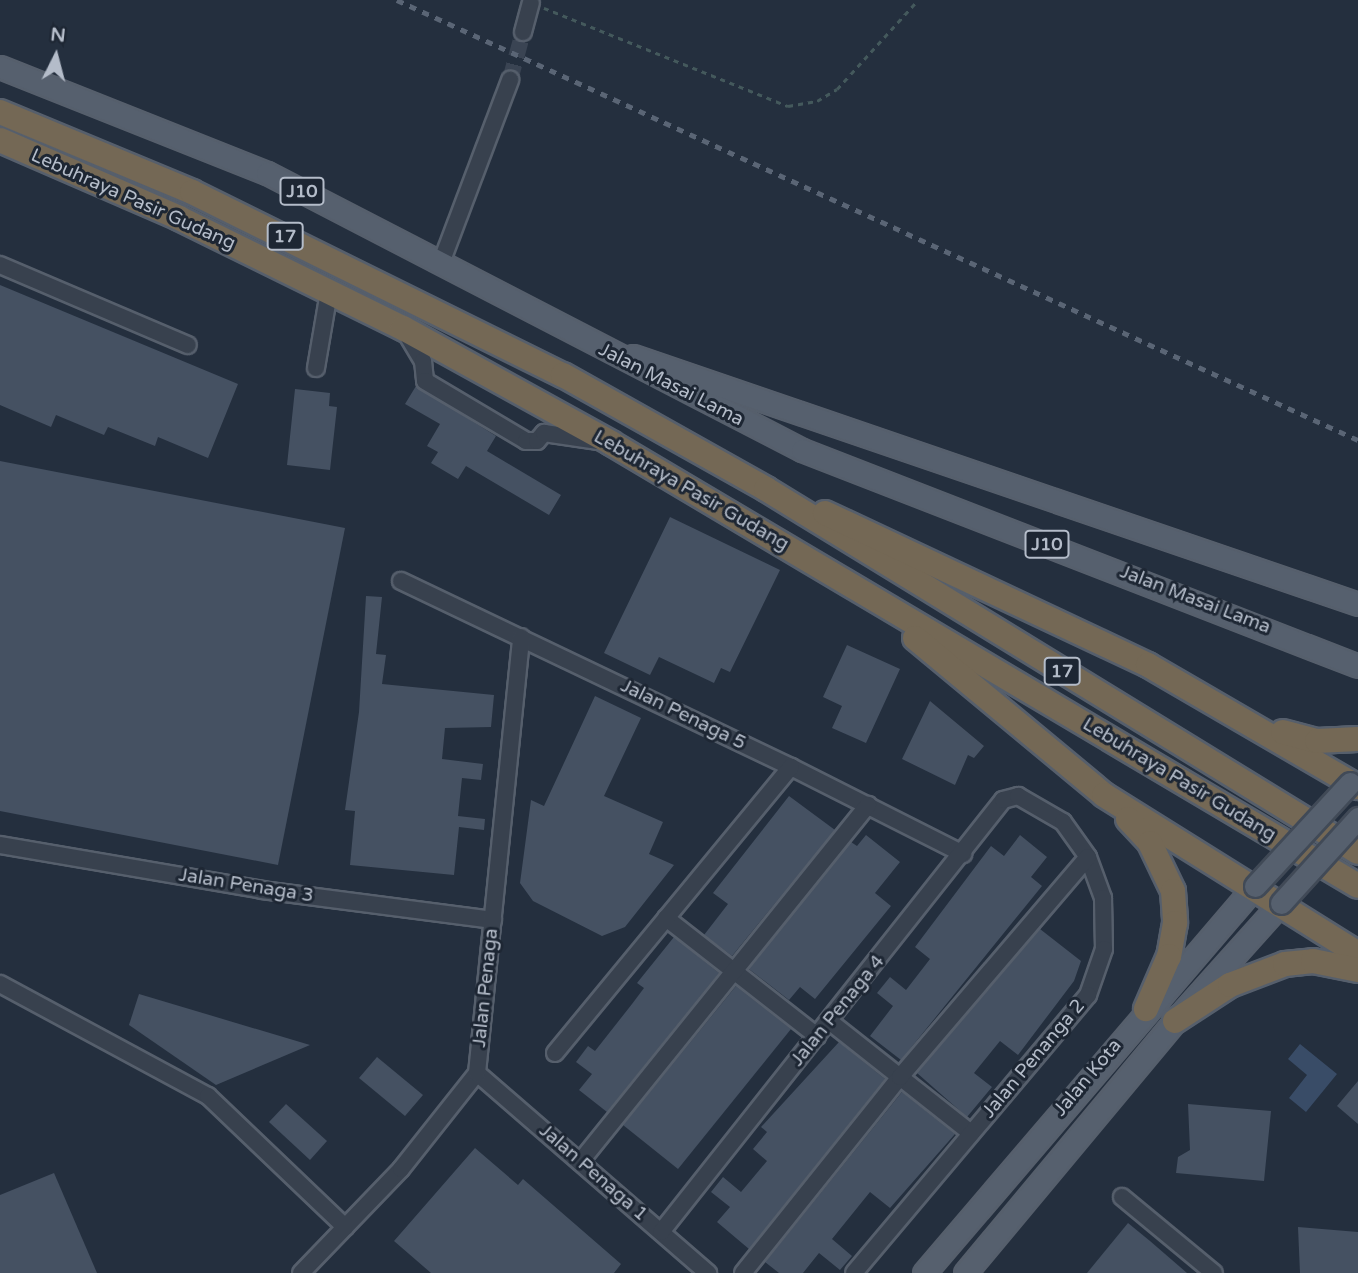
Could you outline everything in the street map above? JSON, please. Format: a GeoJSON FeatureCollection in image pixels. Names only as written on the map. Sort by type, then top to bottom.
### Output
{"type":"FeatureCollection","features":[{"type":"Feature","properties":{"kind":"highway","name":"Lebuhraya Pasir Gudang"},"geometry":{"type":"LineString","coordinates":[[0,111],[192,192],[417,300],[563,375],[766,489],[1358,852]]}},
{"type":"Feature","properties":{"kind":"highway","name":"Lebuhraya Pasir Gudang"},"geometry":{"type":"LineString","coordinates":[[0,140],[179,219],[403,328],[611,443],[1358,886]]}},
{"type":"Feature","properties":{"kind":"highway"},"geometry":{"type":"LineString","coordinates":[[766,489],[868,529],[1149,665],[1355,781]]}},
{"type":"Feature","properties":{"kind":"highway"},"geometry":{"type":"LineString","coordinates":[[825,569],[928,648],[1104,795],[1150,843],[1173,891],[1175,923],[1169,956],[1146,1009]]}},
{"type":"Feature","properties":{"kind":"highway"},"geometry":{"type":"LineString","coordinates":[[1249,720],[1317,741],[1358,739]]}},
{"type":"Feature","properties":{"kind":"highway"},"geometry":{"type":"LineString","coordinates":[[1104,795],[1255,886],[1358,954]]}},
{"type":"Feature","properties":{"kind":"highway"},"geometry":{"type":"LineString","coordinates":[[1175,1021],[1230,985],[1271,968],[1313,961],[1358,970]]}},
{"type":"Feature","properties":{"kind":"main road","name":"Jalan Masai Lama"},"geometry":{"type":"LineString","coordinates":[[0,67],[267,173],[591,344],[802,450],[1358,666]]}},
{"type":"Feature","properties":{"kind":"main road"},"geometry":{"type":"LineString","coordinates":[[591,344],[752,394],[1358,604]]}},
{"type":"Feature","properties":{"kind":"main road"},"geometry":{"type":"LineString","coordinates":[[738,419],[736,400],[752,394]]}},
{"type":"Feature","properties":{"kind":"main road","name":"Jalan Kota"},"geometry":{"type":"LineString","coordinates":[[924,1273],[1146,1009],[1255,886],[1355,781]]}},
{"type":"Feature","properties":{"kind":"main road","name":"Jalan Kota"},"geometry":{"type":"LineString","coordinates":[[965,1273],[1175,1021],[1358,818]]}},
{"type":"Feature","properties":{"kind":"street"},"geometry":{"type":"LineString","coordinates":[[523,32],[531,4]]}},
{"type":"Feature","properties":{"kind":"street"},"geometry":{"type":"LineString","coordinates":[[441,263],[510,80]]}},
{"type":"Feature","properties":{"kind":"street"},"geometry":{"type":"LineString","coordinates":[[0,265],[188,345]]}},
{"type":"Feature","properties":{"kind":"street"},"geometry":{"type":"LineString","coordinates":[[316,368],[329,292]]}},
{"type":"Feature","properties":{"kind":"street"},"geometry":{"type":"LineString","coordinates":[[403,328],[424,362],[425,381],[526,441],[537,441],[544,433],[611,443]]}},
{"type":"Feature","properties":{"kind":"street","name":"Jalan Penaga 5"},"geometry":{"type":"LineString","coordinates":[[401,581],[792,767],[963,854]]}},
{"type":"Feature","properties":{"kind":"street","name":"Jalan Penaga"},"geometry":{"type":"LineString","coordinates":[[301,1273],[401,1169],[477,1073],[521,638]]}},
{"type":"Feature","properties":{"kind":"street"},"geometry":{"type":"LineString","coordinates":[[555,1053],[792,767]]}},
{"type":"Feature","properties":{"kind":"street","name":"Jalan Penaga 4"},"geometry":{"type":"LineString","coordinates":[[661,1232],[963,854],[1003,800],[1018,796]]}},
{"type":"Feature","properties":{"kind":"street","name":"Jalan Penanga 2"},"geometry":{"type":"LineString","coordinates":[[854,1273],[1088,995],[1104,949],[1103,898],[1088,857],[1063,822],[1018,796]]}},
{"type":"Feature","properties":{"kind":"street"},"geometry":{"type":"LineString","coordinates":[[580,1162],[737,973],[868,806]]}},
{"type":"Feature","properties":{"kind":"street","name":"Jalan Penaga 3"},"geometry":{"type":"LineString","coordinates":[[0,845],[262,890],[493,920]]}},
{"type":"Feature","properties":{"kind":"street"},"geometry":{"type":"LineString","coordinates":[[743,1273],[900,1077],[1088,857]]}},
{"type":"Feature","properties":{"kind":"street"},"geometry":{"type":"LineString","coordinates":[[666,918],[817,1036]]}},
{"type":"Feature","properties":{"kind":"street"},"geometry":{"type":"LineString","coordinates":[[0,984],[208,1096],[345,1227]]}},
{"type":"Feature","properties":{"kind":"street"},"geometry":{"type":"LineString","coordinates":[[829,1021],[971,1133]]}},
{"type":"Feature","properties":{"kind":"street","name":"Jalan Penaga 1"},"geometry":{"type":"LineString","coordinates":[[477,1073],[708,1273]]}},
{"type":"Feature","properties":{"kind":"street"},"geometry":{"type":"LineString","coordinates":[[1122,1197],[1213,1273]]}},
{"type":"Feature","properties":{"kind":"path"},"geometry":{"type":"LineString","coordinates":[[531,4],[788,106],[817,102],[836,89],[918,0]]}},
{"type":"Feature","properties":{"kind":"water"},"geometry":{"type":"Polygon","coordinates":[[[1300,1044],[1337,1074],[1306,1112],[1289,1098],[1307,1075],[1288,1059],[1300,1044]]]}},
{"type":"Feature","properties":{"kind":"building"},"geometry":{"type":"Polygon","coordinates":[[[0,285],[238,384],[208,458],[158,437],[155,446],[108,427],[104,435],[56,415],[51,427],[0,405],[0,285]]]}},
{"type":"Feature","properties":{"kind":"building"},"geometry":{"type":"Polygon","coordinates":[[[416,386],[496,436],[487,451],[561,495],[549,515],[466,466],[458,479],[431,463],[438,452],[427,446],[440,424],[405,404],[416,386]]]}},
{"type":"Feature","properties":{"kind":"building"},"geometry":{"type":"Polygon","coordinates":[[[295,389],[330,393],[329,406],[337,407],[330,470],[287,465],[295,389]]]}},
{"type":"Feature","properties":{"kind":"building"},"geometry":{"type":"Polygon","coordinates":[[[0,461],[345,528],[278,865],[0,811],[0,461]]]}},
{"type":"Feature","properties":{"kind":"building"},"geometry":{"type":"Polygon","coordinates":[[[670,517],[780,570],[730,672],[721,668],[714,683],[659,657],[650,675],[604,653],[670,517]]]}},
{"type":"Feature","properties":{"kind":"building"},"geometry":{"type":"Polygon","coordinates":[[[366,596],[382,597],[376,654],[386,655],[382,684],[494,695],[491,727],[445,728],[442,759],[483,764],[481,780],[462,778],[458,816],[485,819],[484,830],[459,827],[454,875],[350,865],[355,811],[345,810],[359,712],[366,596]]]}},
{"type":"Feature","properties":{"kind":"building"},"geometry":{"type":"Polygon","coordinates":[[[847,645],[900,669],[866,743],[832,728],[842,706],[823,697],[847,645]]]}},
{"type":"Feature","properties":{"kind":"building"},"geometry":{"type":"Polygon","coordinates":[[[595,696],[641,718],[604,796],[663,822],[649,854],[674,865],[625,927],[602,936],[533,901],[520,883],[531,800],[544,806],[595,696]]]}},
{"type":"Feature","properties":{"kind":"building"},"geometry":{"type":"Polygon","coordinates":[[[930,701],[984,746],[974,758],[968,755],[955,785],[902,759],[930,701]]]}},
{"type":"Feature","properties":{"kind":"building"},"geometry":{"type":"Polygon","coordinates":[[[789,796],[835,830],[732,956],[704,935],[728,904],[713,893],[789,796]]]}},
{"type":"Feature","properties":{"kind":"building"},"geometry":{"type":"Polygon","coordinates":[[[866,835],[900,862],[875,893],[891,906],[815,999],[800,987],[789,1000],[749,969],[851,842],[857,846],[866,835]]]}},
{"type":"Feature","properties":{"kind":"building"},"geometry":{"type":"Polygon","coordinates":[[[1020,835],[1047,857],[1031,877],[1042,886],[901,1060],[870,1036],[893,1006],[877,993],[890,977],[906,990],[930,959],[915,947],[991,846],[1004,856],[1020,835]]]}},
{"type":"Feature","properties":{"kind":"building"},"geometry":{"type":"Polygon","coordinates":[[[1040,929],[1081,961],[1074,981],[1018,1055],[1000,1041],[974,1073],[992,1087],[967,1117],[917,1073],[1040,929]]]}},
{"type":"Feature","properties":{"kind":"building"},"geometry":{"type":"Polygon","coordinates":[[[674,937],[719,973],[607,1112],[579,1090],[592,1074],[576,1062],[588,1046],[595,1051],[632,1004],[644,988],[637,983],[674,937]]]}},
{"type":"Feature","properties":{"kind":"building"},"geometry":{"type":"Polygon","coordinates":[[[736,986],[791,1029],[678,1169],[623,1125],[736,986]]]}},
{"type":"Feature","properties":{"kind":"building"},"geometry":{"type":"Polygon","coordinates":[[[139,994],[310,1045],[216,1085],[129,1025],[139,994]]]}},
{"type":"Feature","properties":{"kind":"building"},"geometry":{"type":"Polygon","coordinates":[[[839,1042],[885,1079],[749,1249],[717,1222],[730,1207],[711,1192],[723,1177],[741,1192],[767,1161],[753,1149],[767,1132],[761,1127],[839,1042]]]}},
{"type":"Feature","properties":{"kind":"building"},"geometry":{"type":"Polygon","coordinates":[[[377,1057],[423,1095],[405,1116],[359,1078],[377,1057]]]}},
{"type":"Feature","properties":{"kind":"building"},"geometry":{"type":"Polygon","coordinates":[[[1358,1081],[1358,1124],[1337,1106],[1358,1081]]]}},
{"type":"Feature","properties":{"kind":"building"},"geometry":{"type":"Polygon","coordinates":[[[902,1092],[955,1134],[890,1208],[870,1192],[832,1239],[852,1256],[840,1270],[819,1253],[803,1273],[779,1273],[765,1262],[902,1092]]]}},
{"type":"Feature","properties":{"kind":"building"},"geometry":{"type":"Polygon","coordinates":[[[286,1104],[327,1141],[310,1160],[269,1122],[286,1104]]]}},
{"type":"Feature","properties":{"kind":"building"},"geometry":{"type":"Polygon","coordinates":[[[1188,1104],[1271,1111],[1264,1181],[1176,1173],[1178,1157],[1190,1150],[1188,1104]]]}},
{"type":"Feature","properties":{"kind":"building"},"geometry":{"type":"Polygon","coordinates":[[[475,1148],[518,1185],[523,1179],[621,1264],[614,1273],[431,1273],[394,1241],[475,1148]]]}},
{"type":"Feature","properties":{"kind":"building"},"geometry":{"type":"Polygon","coordinates":[[[54,1173],[97,1273],[0,1273],[0,1195],[54,1173]]]}},
{"type":"Feature","properties":{"kind":"building"},"geometry":{"type":"Polygon","coordinates":[[[1128,1223],[1150,1241],[1187,1273],[1087,1273],[1128,1223]]]}},
{"type":"Feature","properties":{"kind":"building"},"geometry":{"type":"Polygon","coordinates":[[[1298,1227],[1358,1232],[1358,1273],[1300,1273],[1298,1227]]]}},
{"type":"Feature","properties":{"kind":"tunnel"},"geometry":{"type":"LineString","coordinates":[[510,80],[523,32]]}},
{"type":"Feature","properties":{"kind":"railway"},"geometry":{"type":"LineString","coordinates":[[397,0],[1358,440]]}}]}
